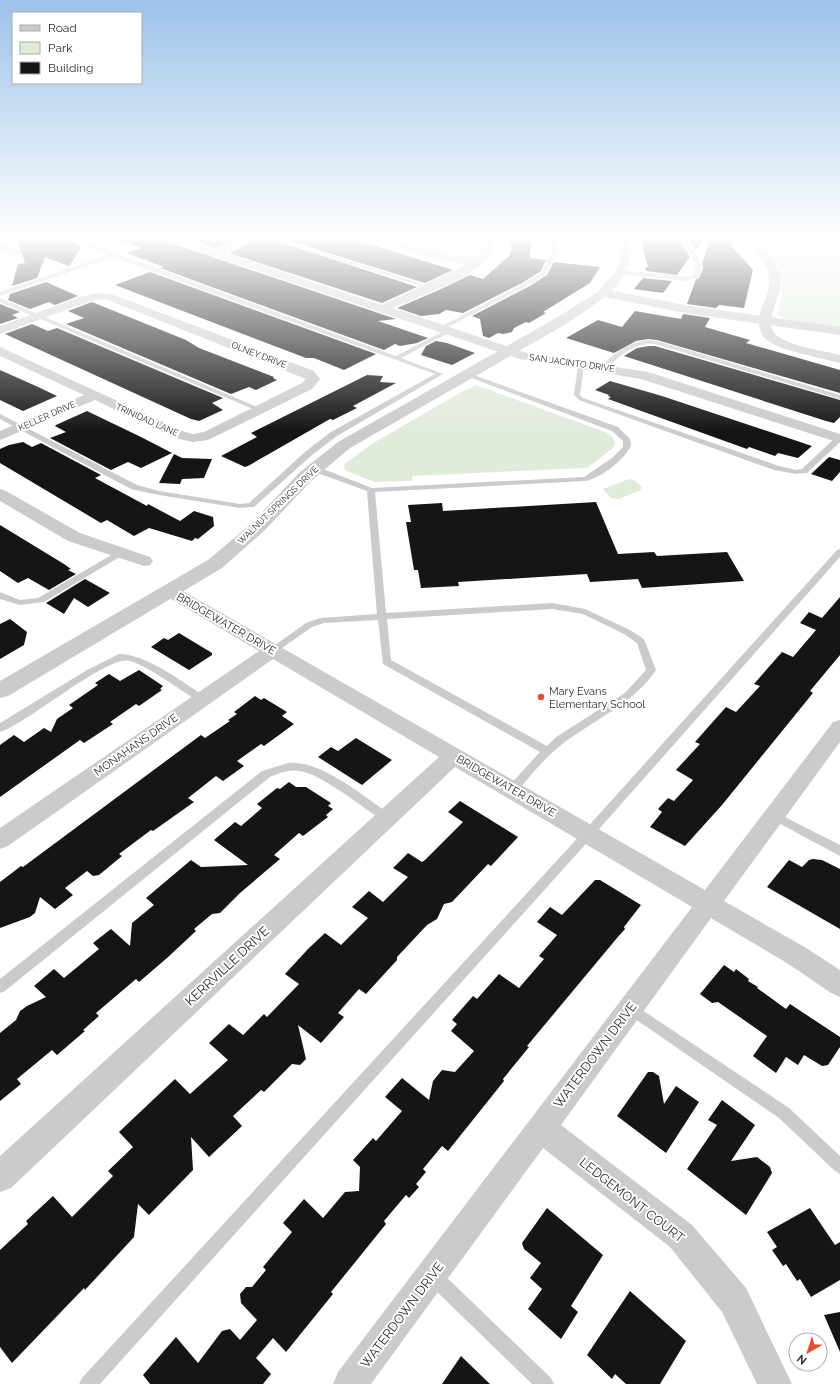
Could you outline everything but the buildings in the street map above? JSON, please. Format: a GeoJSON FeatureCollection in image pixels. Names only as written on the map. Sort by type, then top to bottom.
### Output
{"type":"FeatureCollection","features":[{"type":"Feature","properties":{"kind":"street","name":"OLNEY DRIVE"},"geometry":{"type":"LineString","coordinates":[[0,330],[75,303]]}},
{"type":"Feature","properties":{"kind":"street","name":"OLNEY DRIVE"},"geometry":{"type":"LineString","coordinates":[[124,303],[309,374],[313,379]]}},
{"type":"Feature","properties":{"kind":"street","name":"SAN JACINTO DRIVE"},"geometry":{"type":"LineString","coordinates":[[365,303],[445,330],[543,360],[608,368],[643,375],[839,439]]}},
{"type":"Feature","properties":{"kind":"street"},"geometry":{"type":"LineString","coordinates":[[382,308],[394,303]]}},
{"type":"Feature","properties":{"kind":"street","name":"WALNUT SPRINGS DRIVE"},"geometry":{"type":"LineString","coordinates":[[0,691],[215,564],[258,527],[314,469],[344,445],[510,351],[589,303]]}},
{"type":"Feature","properties":{"kind":"street"},"geometry":{"type":"LineString","coordinates":[[648,303],[764,321],[840,331]]}},
{"type":"Feature","properties":{"kind":"street"},"geometry":{"type":"LineString","coordinates":[[770,303],[764,321],[767,332],[777,340],[840,359]]}},
{"type":"Feature","properties":{"kind":"street","name":"TRINIDAD LANE"},"geometry":{"type":"LineString","coordinates":[[0,352],[180,435],[193,438],[208,436],[307,386],[313,379]]}},
{"type":"Feature","properties":{"kind":"street","name":"KELLER DRIVE"},"geometry":{"type":"LineString","coordinates":[[0,436],[93,396]]}},
{"type":"Feature","properties":{"kind":"street"},"geometry":{"type":"LineString","coordinates":[[0,494],[74,537],[144,561]]}},
{"type":"Feature","properties":{"kind":"street","name":"BRIDGEWATER DRIVE"},"geometry":{"type":"LineString","coordinates":[[170,591],[709,904],[799,957],[840,985]]}},
{"type":"Feature","properties":{"kind":"street","name":"MONAHANS DRIVE"},"geometry":{"type":"LineString","coordinates":[[0,840],[272,651]]}},
{"type":"Feature","properties":{"kind":"street","name":"WATERDOWN DRIVE"},"geometry":{"type":"LineString","coordinates":[[350,1384],[775,816],[836,741]]}},
{"type":"Feature","properties":{"kind":"street","name":"KERRVILLE DRIVE"},"geometry":{"type":"LineString","coordinates":[[0,1177],[454,756]]}},
{"type":"Feature","properties":{"kind":"street","name":"LEDGEMONT COURT"},"geometry":{"type":"LineString","coordinates":[[541,1128],[681,1236],[734,1300],[775,1384]]}},
{"type":"Feature","properties":{"kind":"lane"},"geometry":{"type":"LineString","coordinates":[[6,303],[260,410]]}},
{"type":"Feature","properties":{"kind":"lane"},"geometry":{"type":"LineString","coordinates":[[0,416],[134,487],[159,493],[240,506],[251,505],[334,434],[440,374],[244,303]]}},
{"type":"Feature","properties":{"kind":"lane"},"geometry":{"type":"LineString","coordinates":[[396,358],[494,303]]}},
{"type":"Feature","properties":{"kind":"lane"},"geometry":{"type":"LineString","coordinates":[[608,368],[608,363],[635,343],[641,341],[655,342],[840,397]]}},
{"type":"Feature","properties":{"kind":"lane"},"geometry":{"type":"LineString","coordinates":[[581,364],[577,395],[581,399],[777,468],[796,472],[804,471],[839,439]]}},
{"type":"Feature","properties":{"kind":"lane"},"geometry":{"type":"LineString","coordinates":[[314,469],[370,490],[586,479],[593,477],[622,454],[627,447],[627,440],[615,429],[468,375]]}},
{"type":"Feature","properties":{"kind":"lane"},"geometry":{"type":"LineString","coordinates":[[370,490],[386,662],[548,750]]}},
{"type":"Feature","properties":{"kind":"lane"},"geometry":{"type":"LineString","coordinates":[[88,1384],[588,834],[840,552]]}},
{"type":"Feature","properties":{"kind":"lane"},"geometry":{"type":"LineString","coordinates":[[0,595],[6,599],[21,603],[40,600],[120,553]]}},
{"type":"Feature","properties":{"kind":"lane"},"geometry":{"type":"LineString","coordinates":[[272,651],[309,625],[323,620],[552,606],[585,612],[614,625],[641,641],[652,670],[629,695],[560,740],[548,750],[512,790]]}},
{"type":"Feature","properties":{"kind":"lane"},"geometry":{"type":"LineString","coordinates":[[0,728],[90,672],[119,657],[130,657],[144,663],[202,699]]}},
{"type":"Feature","properties":{"kind":"lane"},"geometry":{"type":"LineString","coordinates":[[0,988],[260,779],[276,769],[292,766],[304,768],[320,775],[387,818]]}},
{"type":"Feature","properties":{"kind":"lane"},"geometry":{"type":"LineString","coordinates":[[775,816],[840,851]]}},
{"type":"Feature","properties":{"kind":"lane"},"geometry":{"type":"LineString","coordinates":[[630,1008],[784,1113],[840,1166]]}},
{"type":"Feature","properties":{"kind":"lane"},"geometry":{"type":"LineString","coordinates":[[432,1275],[544,1384]]}},
{"type":"Feature","properties":{"kind":"green space"},"geometry":{"type":"Polygon","coordinates":[[[780,303],[840,303],[840,327],[788,320],[778,315],[780,303]]]}},
{"type":"Feature","properties":{"kind":"green space"},"geometry":{"type":"Polygon","coordinates":[[[476,385],[605,432],[613,439],[614,446],[587,468],[412,476],[413,481],[374,482],[345,470],[344,465],[346,463],[375,442],[476,385]]]}},
{"type":"Feature","properties":{"kind":"green space"},"geometry":{"type":"Polygon","coordinates":[[[629,479],[634,480],[642,487],[641,490],[619,499],[611,498],[603,489],[629,479]]]}},
{"type":"Feature","properties":{"kind":"place","name":"Mary Evans Elementary School"},"geometry":{"type":"Point","coordinates":[541,697]}}]}
